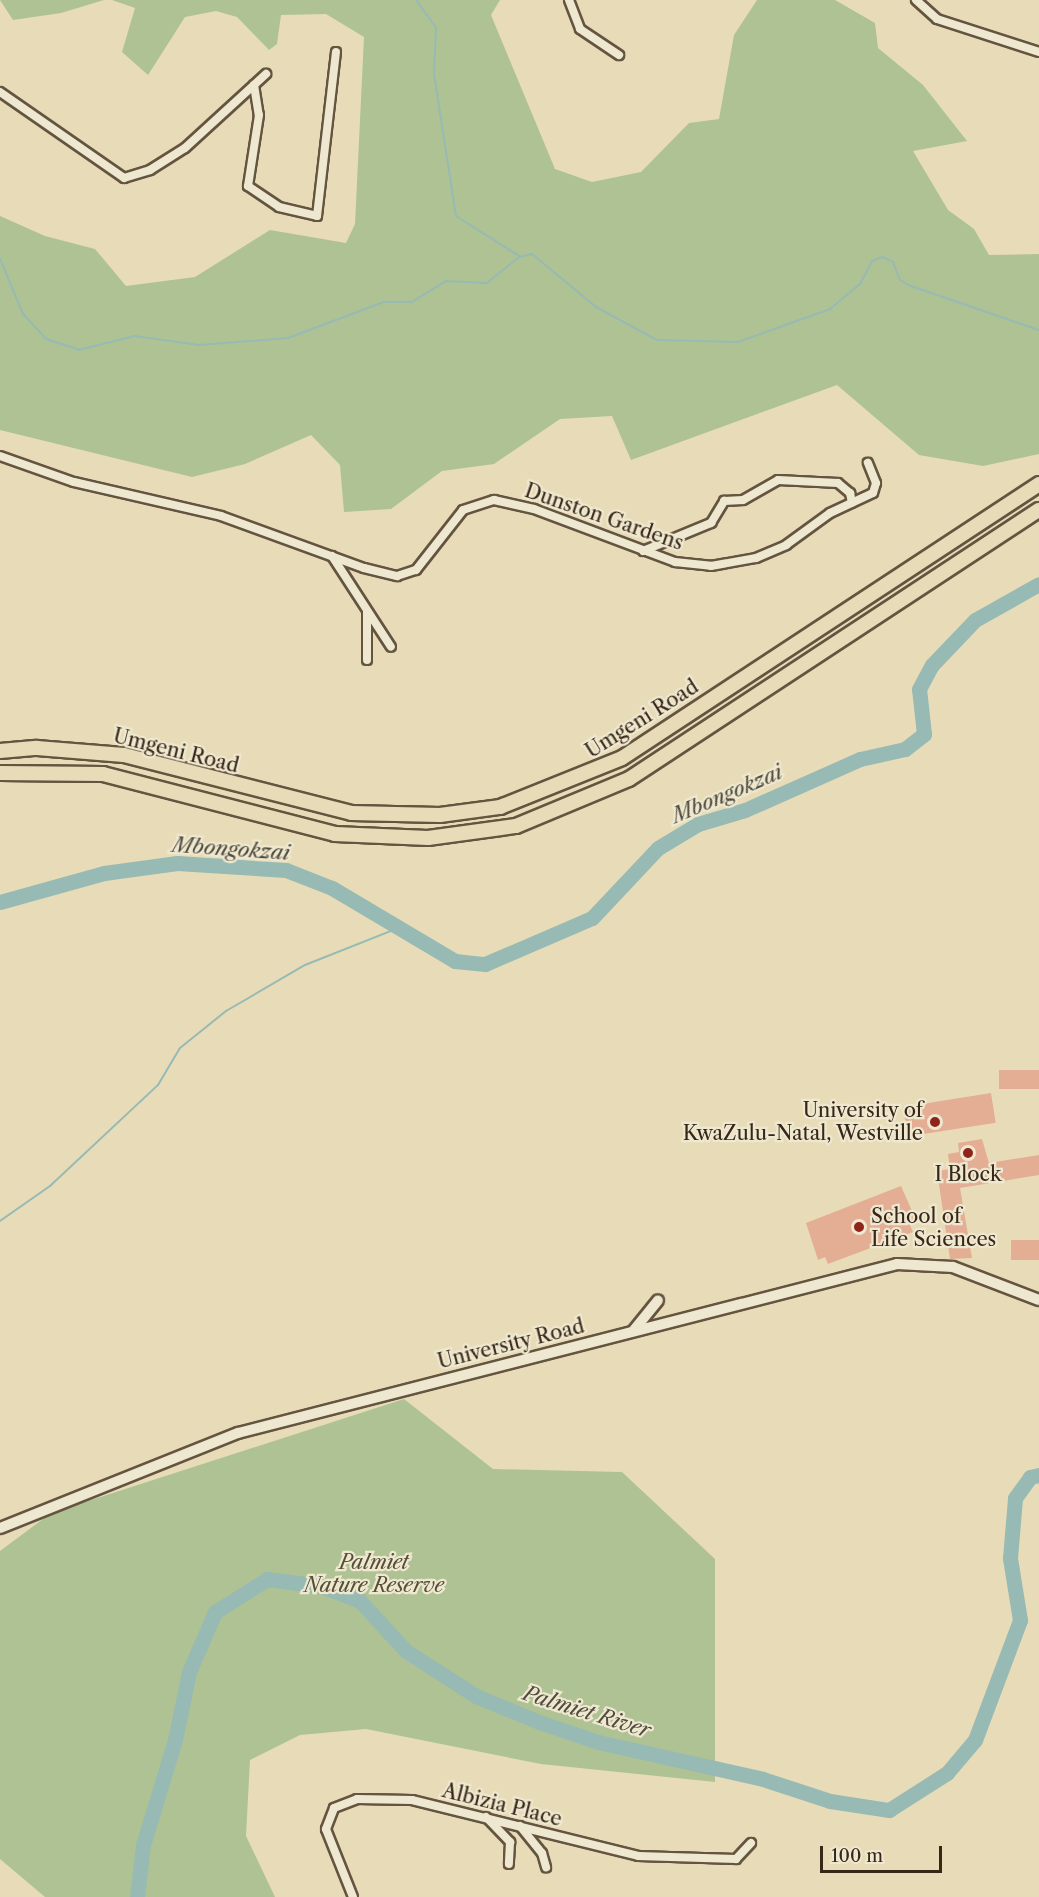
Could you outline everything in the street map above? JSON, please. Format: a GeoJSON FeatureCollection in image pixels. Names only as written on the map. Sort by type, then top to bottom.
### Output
{"type":"FeatureCollection","features":[{"type":"Feature","properties":{"kind":"highway","name":"Umgeni Road"},"geometry":{"type":"LineString","coordinates":[[0,751],[47,749],[124,755],[351,813],[440,815],[500,807],[622,758],[1039,484]]}},
{"type":"Feature","properties":{"kind":"highway","name":"Umgeni Road"},"geometry":{"type":"LineString","coordinates":[[0,773],[103,774],[285,824],[358,837],[428,838],[516,826],[629,779],[1039,510]]}},
{"type":"Feature","properties":{"kind":"street"},"geometry":{"type":"LineString","coordinates":[[569,0],[580,28],[619,55]]}},
{"type":"Feature","properties":{"kind":"street"},"geometry":{"type":"LineString","coordinates":[[916,0],[938,19],[1039,52]]}},
{"type":"Feature","properties":{"kind":"street"},"geometry":{"type":"LineString","coordinates":[[254,85],[259,115],[248,163],[248,186],[279,207],[317,216],[327,162],[336,52]]}},
{"type":"Feature","properties":{"kind":"street"},"geometry":{"type":"LineString","coordinates":[[0,92],[124,178],[150,170],[186,148],[266,74]]}},
{"type":"Feature","properties":{"kind":"street","name":"Dunston Gardens"},"geometry":{"type":"LineString","coordinates":[[0,456],[74,482],[221,516],[377,573],[406,574],[422,563],[463,510],[494,500],[534,509],[643,551],[685,564],[743,561],[786,545],[830,513],[873,493],[876,483],[868,463]]}},
{"type":"Feature","properties":{"kind":"street"},"geometry":{"type":"LineString","coordinates":[[643,551],[711,523],[724,501],[743,501],[778,480],[838,483],[850,493],[852,503]]}},
{"type":"Feature","properties":{"kind":"street"},"geometry":{"type":"LineString","coordinates":[[332,556],[391,647]]}},
{"type":"Feature","properties":{"kind":"street"},"geometry":{"type":"LineString","coordinates":[[367,612],[367,660]]}},
{"type":"Feature","properties":{"kind":"street","name":"University Road"},"geometry":{"type":"LineString","coordinates":[[0,1528],[238,1433],[897,1264],[954,1267],[1039,1300]]}},
{"type":"Feature","properties":{"kind":"street"},"geometry":{"type":"LineString","coordinates":[[634,1330],[658,1300]]}},
{"type":"Feature","properties":{"kind":"street","name":"Albizia Place"},"geometry":{"type":"LineString","coordinates":[[353,1897],[326,1829],[329,1816],[341,1804],[396,1798],[486,1817],[638,1856],[736,1858],[752,1843]]}},
{"type":"Feature","properties":{"kind":"street"},"geometry":{"type":"LineString","coordinates":[[486,1817],[510,1842],[509,1864]]}},
{"type":"Feature","properties":{"kind":"street"},"geometry":{"type":"LineString","coordinates":[[520,1826],[542,1853],[546,1867]]}},
{"type":"Feature","properties":{"kind":"green space"},"geometry":{"type":"Polygon","coordinates":[[[0,0],[104,0],[61,13],[13,20],[0,0]]]}},
{"type":"Feature","properties":{"kind":"green space"},"geometry":{"type":"Polygon","coordinates":[[[112,0],[500,0],[491,15],[555,169],[592,182],[641,172],[689,123],[719,119],[734,35],[757,0],[835,0],[875,23],[878,48],[923,85],[967,141],[913,151],[948,210],[974,229],[989,255],[1039,254],[1039,454],[983,466],[919,455],[837,385],[631,460],[612,416],[560,419],[494,464],[442,471],[391,509],[344,512],[340,465],[311,435],[245,464],[192,477],[0,430],[0,216],[45,236],[95,249],[126,286],[195,277],[270,230],[346,243],[355,224],[364,37],[326,14],[281,15],[277,44],[269,50],[237,17],[216,11],[185,17],[148,75],[122,52],[135,8],[112,0]]]}},
{"type":"Feature","properties":{"kind":"green space","name":"Palmiet Nature Reserve"},"geometry":{"type":"Polygon","coordinates":[[[404,1399],[493,1469],[622,1472],[715,1559],[715,1782],[541,1764],[366,1729],[300,1735],[250,1760],[246,1836],[275,1897],[45,1897],[0,1859],[0,1551],[51,1513],[404,1399]]]}},
{"type":"Feature","properties":{"kind":"building"},"geometry":{"type":"Polygon","coordinates":[[[999,1070],[1039,1070],[1039,1089],[999,1089],[999,1070]]]}},
{"type":"Feature","properties":{"kind":"building"},"geometry":{"type":"Polygon","coordinates":[[[991,1093],[996,1123],[908,1137],[903,1107],[991,1093]]]}},
{"type":"Feature","properties":{"kind":"building"},"geometry":{"type":"Polygon","coordinates":[[[982,1139],[989,1163],[1039,1155],[1039,1175],[960,1188],[972,1258],[950,1259],[937,1171],[950,1169],[948,1154],[959,1152],[958,1143],[982,1139]]]}},
{"type":"Feature","properties":{"kind":"building","name":"School of Life Sciences"},"geometry":{"type":"Polygon","coordinates":[[[901,1186],[916,1220],[909,1223],[913,1232],[828,1264],[825,1257],[818,1260],[806,1223],[901,1186]]]}},
{"type":"Feature","properties":{"kind":"building"},"geometry":{"type":"Polygon","coordinates":[[[1011,1240],[1039,1240],[1039,1260],[1011,1260],[1011,1240]]]}},
{"type":"Feature","properties":{"kind":"waterway"},"geometry":{"type":"LineString","coordinates":[[416,0],[436,28],[434,74],[456,216],[519,256]]}},
{"type":"Feature","properties":{"kind":"waterway"},"geometry":{"type":"LineString","coordinates":[[0,259],[23,314],[46,339],[79,350],[134,336],[199,345],[288,338],[384,302],[412,302],[446,281],[487,283],[519,257],[532,254],[596,307],[657,340],[738,342],[830,309],[860,284],[872,261],[882,257],[893,262],[900,280],[911,286],[1039,330]]}},
{"type":"Feature","properties":{"kind":"waterway","name":"Mbongokzai"},"geometry":{"type":"LineString","coordinates":[[0,902],[104,873],[177,863],[286,870],[332,888],[455,961],[485,964],[592,918],[658,848],[698,824],[745,810],[860,759],[905,749],[924,734],[919,689],[932,665],[975,620],[1039,584]]}},
{"type":"Feature","properties":{"kind":"waterway"},"geometry":{"type":"LineString","coordinates":[[0,1221],[50,1186],[158,1085],[180,1048],[226,1011],[305,965],[396,929]]}},
{"type":"Feature","properties":{"kind":"waterway","name":"Palmiet River"},"geometry":{"type":"LineString","coordinates":[[137,1897],[143,1845],[175,1740],[189,1672],[215,1612],[267,1579],[321,1586],[360,1601],[406,1651],[476,1696],[539,1722],[598,1742],[763,1779],[830,1801],[889,1810],[947,1773],[975,1740],[1020,1620],[1010,1558],[1015,1498],[1030,1477],[1039,1475]]}},
{"type":"Feature","properties":{"kind":"place","name":"University of KwaZulu-Natal, Westville"},"geometry":{"type":"Point","coordinates":[935,1122]}},
{"type":"Feature","properties":{"kind":"place","name":"I Block"},"geometry":{"type":"Point","coordinates":[968,1153]}},
{"type":"Feature","properties":{"kind":"place","name":"School of Life Sciences"},"geometry":{"type":"Point","coordinates":[859,1227]}}]}
